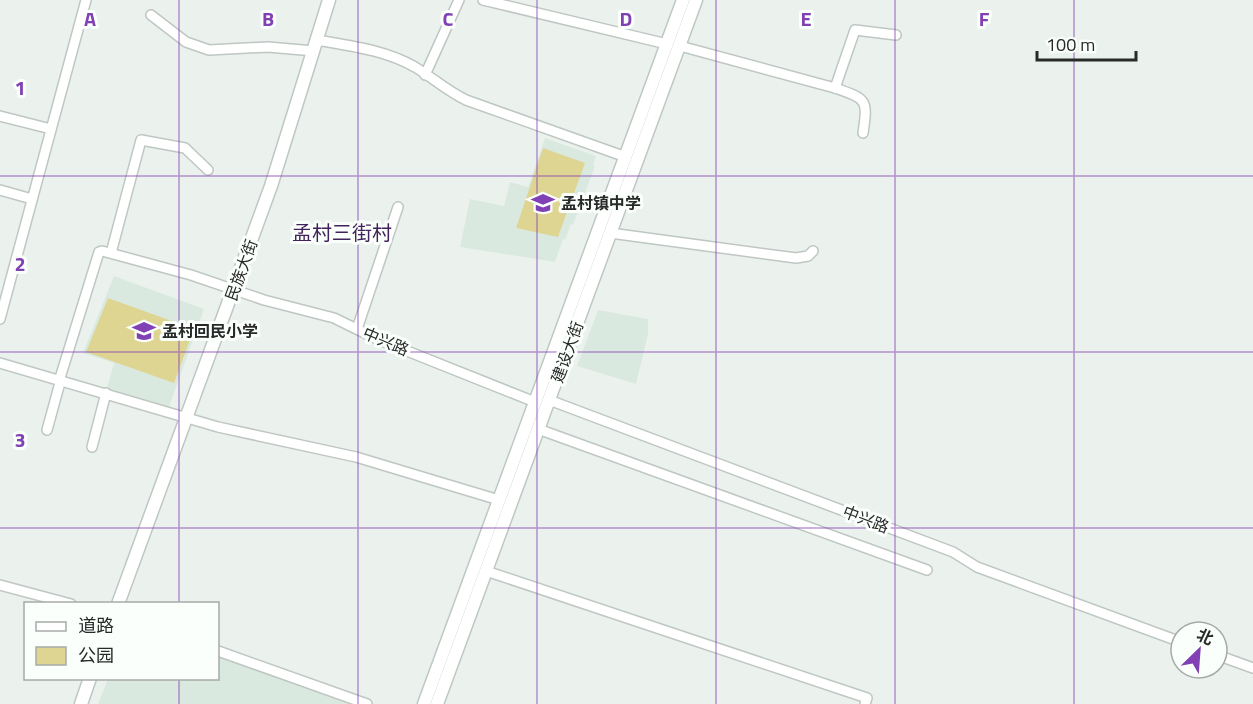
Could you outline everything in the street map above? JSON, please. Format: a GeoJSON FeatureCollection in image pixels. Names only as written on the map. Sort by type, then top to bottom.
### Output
{"type":"FeatureCollection","features":[{"type":"Feature","properties":{"kind":"main road","name":"民族大街"},"geometry":{"type":"LineString","coordinates":[[118,602],[271,186],[329,0]]}},
{"type":"Feature","properties":{"kind":"main road","name":"建设大街"},"geometry":{"type":"LineString","coordinates":[[436,704],[610,233],[673,45],[683,0]]}},
{"type":"Feature","properties":{"kind":"main road","name":"建设大街"},"geometry":{"type":"LineString","coordinates":[[424,704],[626,157],[673,45],[696,0]]}},
{"type":"Feature","properties":{"kind":"main road"},"geometry":{"type":"LineString","coordinates":[[81,704],[89,680]]}},
{"type":"Feature","properties":{"kind":"street"},"geometry":{"type":"LineString","coordinates":[[0,319],[85,1],[74,0]]}},
{"type":"Feature","properties":{"kind":"street"},"geometry":{"type":"LineString","coordinates":[[425,75],[459,0]]}},
{"type":"Feature","properties":{"kind":"street"},"geometry":{"type":"LineString","coordinates":[[483,0],[673,45],[860,96],[867,107],[863,133]]}},
{"type":"Feature","properties":{"kind":"street"},"geometry":{"type":"LineString","coordinates":[[151,15],[186,42],[209,50],[316,46],[377,51],[404,62],[447,91],[466,100],[626,157]]}},
{"type":"Feature","properties":{"kind":"street"},"geometry":{"type":"LineString","coordinates":[[835,88],[855,30],[896,34]]}},
{"type":"Feature","properties":{"kind":"street"},"geometry":{"type":"LineString","coordinates":[[0,116],[51,129]]}},
{"type":"Feature","properties":{"kind":"street"},"geometry":{"type":"LineString","coordinates":[[47,430],[99,252],[111,253],[141,140],[185,148],[208,170]]}},
{"type":"Feature","properties":{"kind":"street"},"geometry":{"type":"LineString","coordinates":[[0,189],[32,199]]}},
{"type":"Feature","properties":{"kind":"street"},"geometry":{"type":"LineString","coordinates":[[357,329],[398,207]]}},
{"type":"Feature","properties":{"kind":"street"},"geometry":{"type":"LineString","coordinates":[[610,233],[796,258],[808,256],[813,251]]}},
{"type":"Feature","properties":{"kind":"street","name":"中兴路"},"geometry":{"type":"LineString","coordinates":[[111,253],[321,314],[536,402]]}},
{"type":"Feature","properties":{"kind":"street"},"geometry":{"type":"LineString","coordinates":[[0,363],[61,379],[218,427],[356,457],[499,500]]}},
{"type":"Feature","properties":{"kind":"street"},"geometry":{"type":"LineString","coordinates":[[92,447],[106,393]]}},
{"type":"Feature","properties":{"kind":"street","name":"中兴路"},"geometry":{"type":"LineString","coordinates":[[549,400],[953,552],[977,567],[1169,638]]}},
{"type":"Feature","properties":{"kind":"street"},"geometry":{"type":"LineString","coordinates":[[538,429],[927,570]]}},
{"type":"Feature","properties":{"kind":"street"},"geometry":{"type":"LineString","coordinates":[[486,571],[867,698],[865,704]]}},
{"type":"Feature","properties":{"kind":"street"},"geometry":{"type":"LineString","coordinates":[[0,585],[67,602]]}},
{"type":"Feature","properties":{"kind":"street"},"geometry":{"type":"LineString","coordinates":[[219,651],[367,704]]}},
{"type":"Feature","properties":{"kind":"street"},"geometry":{"type":"LineString","coordinates":[[1229,660],[1253,669]]}},
{"type":"Feature","properties":{"kind":"shaded area","name":"孟村镇中学"},"geometry":{"type":"Polygon","coordinates":[[[545,138],[596,156],[593,165],[595,166],[573,225],[571,224],[565,240],[563,239],[555,262],[460,247],[470,199],[504,206],[510,182],[528,187],[545,138]]]}},
{"type":"Feature","properties":{"kind":"shaded area","name":"孟村回民小学"},"geometry":{"type":"Polygon","coordinates":[[[114,276],[204,309],[169,407],[107,388],[114,363],[83,353],[114,276]]]}},
{"type":"Feature","properties":{"kind":"shaded area"},"geometry":{"type":"Polygon","coordinates":[[[598,310],[648,319],[648,334],[636,384],[577,366],[598,310]]]}},
{"type":"Feature","properties":{"kind":"shaded area"},"geometry":{"type":"Polygon","coordinates":[[[219,656],[353,704],[98,704],[108,680],[219,680],[219,656]]]}},
{"type":"Feature","properties":{"kind":"green space"},"geometry":{"type":"Polygon","coordinates":[[[543,148],[585,163],[558,237],[516,228],[543,148]]]}},
{"type":"Feature","properties":{"kind":"green space"},"geometry":{"type":"Polygon","coordinates":[[[108,298],[194,329],[174,383],[86,352],[108,298]]]}},
{"type":"Feature","properties":{"kind":"place","name":"孟村镇中学"},"geometry":{"type":"Point","coordinates":[543,203]}},
{"type":"Feature","properties":{"kind":"place","name":"孟村回民小学"},"geometry":{"type":"Point","coordinates":[144,331]}},
{"type":"Feature","properties":{"kind":"district","name":"孟村三街村"},"geometry":{"type":"Point","coordinates":[342,233]}}]}
